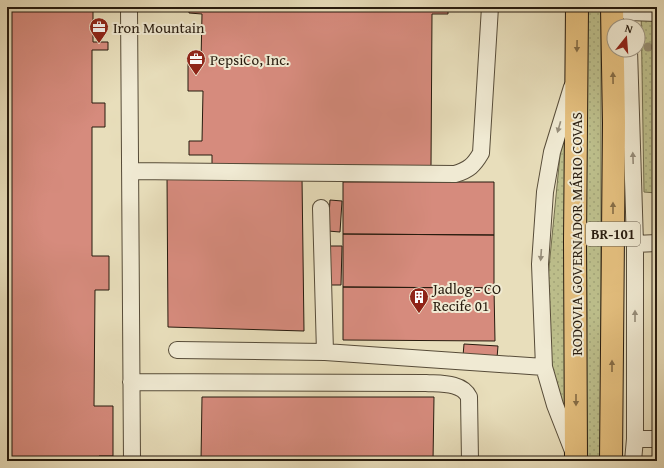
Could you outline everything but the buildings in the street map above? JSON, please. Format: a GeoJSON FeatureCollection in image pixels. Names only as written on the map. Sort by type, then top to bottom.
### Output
{"type":"FeatureCollection","features":[{"type":"Feature","properties":{"kind":"highway","name":"RODOVIA GOVERNADOR MÁRIO COVAS"},"geometry":{"type":"LineString","coordinates":[[576,459],[577,7]]}},
{"type":"Feature","properties":{"kind":"highway","name":"BR-101"},"geometry":{"type":"LineString","coordinates":[[611,461],[614,130],[624,13]]}},
{"type":"Feature","properties":{"kind":"street"},"geometry":{"type":"LineString","coordinates":[[129,7],[132,461]]}},
{"type":"Feature","properties":{"kind":"street"},"geometry":{"type":"LineString","coordinates":[[130,171],[455,174],[467,170],[475,164],[482,153],[490,7]]}},
{"type":"Feature","properties":{"kind":"street"},"geometry":{"type":"LineString","coordinates":[[624,13],[657,13]]}},
{"type":"Feature","properties":{"kind":"street"},"geometry":{"type":"LineString","coordinates":[[629,58],[635,244],[636,439],[633,461]]}},
{"type":"Feature","properties":{"kind":"street"},"geometry":{"type":"LineString","coordinates":[[576,76],[563,113],[552,152],[545,192],[540,264],[544,367],[555,405],[576,459]]}},
{"type":"Feature","properties":{"kind":"street"},"geometry":{"type":"LineString","coordinates":[[321,208],[325,352]]}},
{"type":"Feature","properties":{"kind":"street"},"geometry":{"type":"LineString","coordinates":[[635,244],[657,243]]}},
{"type":"Feature","properties":{"kind":"street"},"geometry":{"type":"LineString","coordinates":[[177,350],[325,352],[544,367]]}},
{"type":"Feature","properties":{"kind":"street"},"geometry":{"type":"LineString","coordinates":[[131,382],[426,383],[452,386],[463,390],[469,397],[470,461]]}},
{"type":"Feature","properties":{"kind":"street"},"geometry":{"type":"LineString","coordinates":[[612,401],[636,439]]}},
{"type":"Feature","properties":{"kind":"street"},"geometry":{"type":"LineString","coordinates":[[636,439],[657,439]]}},
{"type":"Feature","properties":{"kind":"green space"},"geometry":{"type":"Polygon","coordinates":[[[585,7],[601,7],[601,461],[586,461],[587,314],[585,7]]]}},
{"type":"Feature","properties":{"kind":"green space"},"geometry":{"type":"Polygon","coordinates":[[[641,7],[657,7],[656,193],[644,192],[642,58],[646,58],[646,18],[641,18],[641,7]]]}},
{"type":"Feature","properties":{"kind":"green space"},"geometry":{"type":"Polygon","coordinates":[[[574,95],[574,446],[542,339],[562,135],[574,95]]]}},
{"type":"Feature","properties":{"kind":"place","name":"Iron Mountain"},"geometry":{"type":"Point","coordinates":[99,44]}},
{"type":"Feature","properties":{"kind":"place","name":"PepsiCo, Inc."},"geometry":{"type":"Point","coordinates":[196,76]}},
{"type":"Feature","properties":{"kind":"place","name":"Jadlog - CO Recife 01"},"geometry":{"type":"Point","coordinates":[419,314]}}]}
